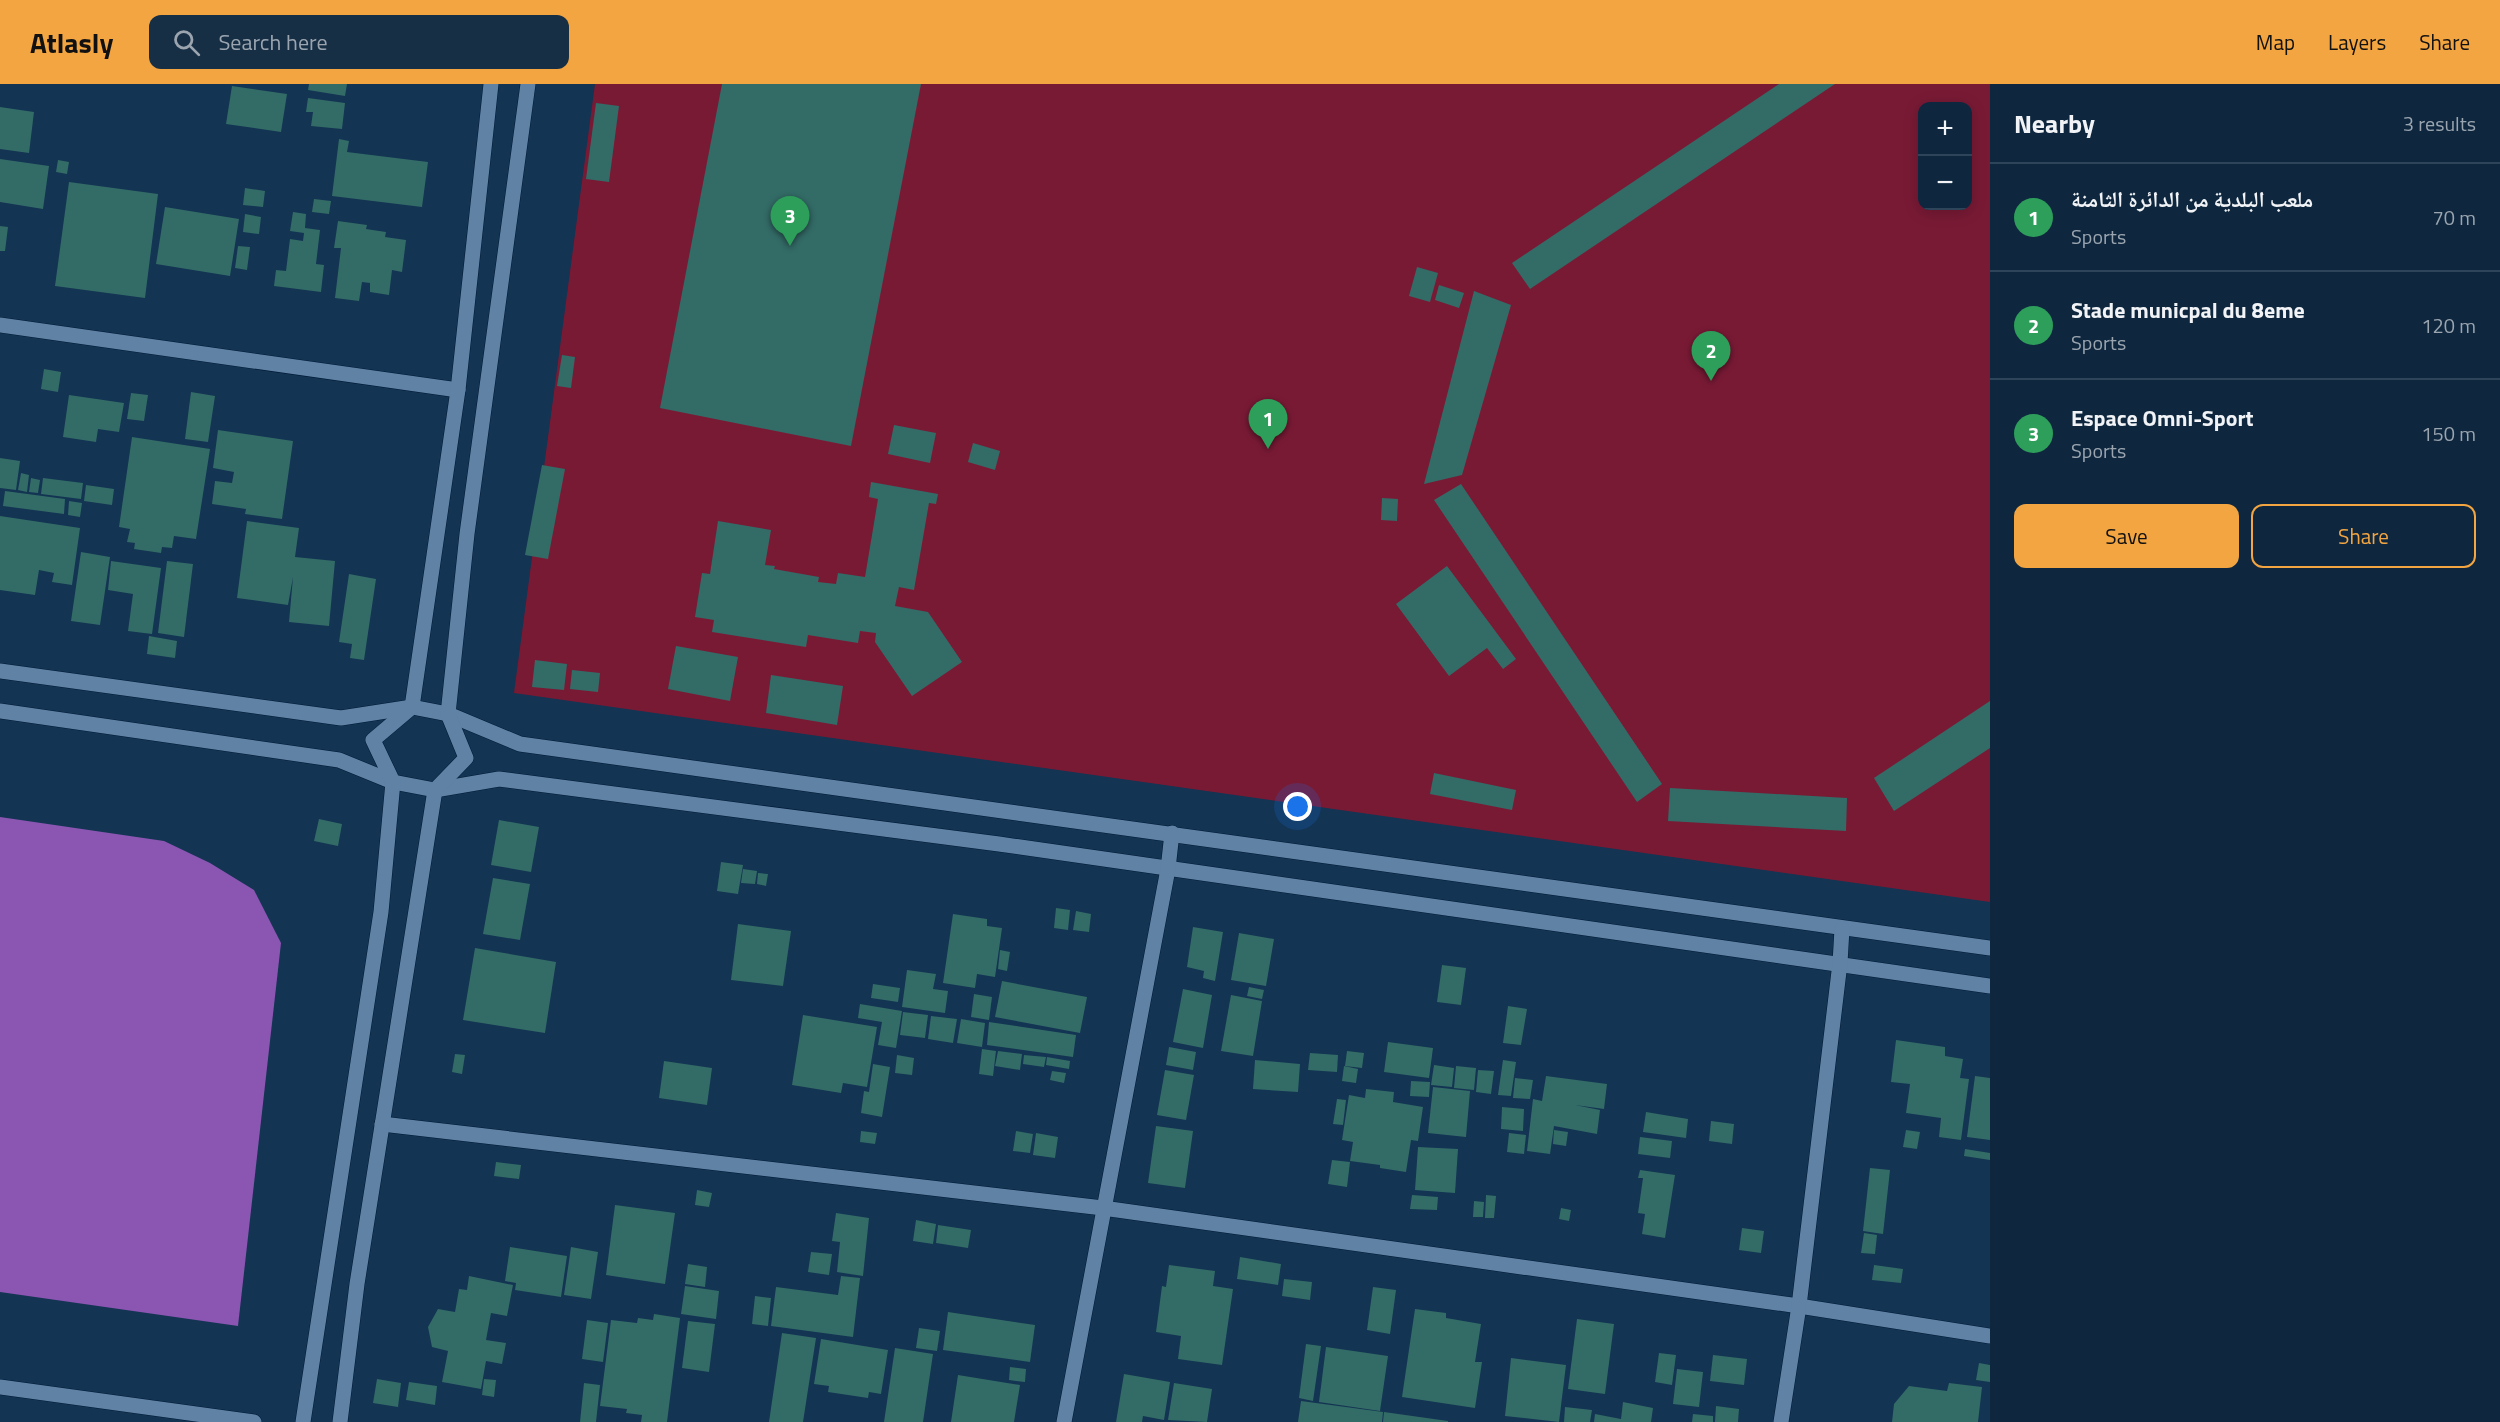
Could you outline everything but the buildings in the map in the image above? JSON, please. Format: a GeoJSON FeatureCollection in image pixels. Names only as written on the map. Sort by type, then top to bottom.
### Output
{"type":"FeatureCollection","features":[{"type":"Feature","properties":{"kind":"street"},"geometry":{"type":"LineString","coordinates":[[303,1422],[381,912],[393,782],[373,740],[412,706],[458,390],[491,84]]}},
{"type":"Feature","properties":{"kind":"street"},"geometry":{"type":"LineString","coordinates":[[340,1422],[357,1284],[435,790],[466,758],[448,714],[467,534],[528,84]]}},
{"type":"Feature","properties":{"kind":"street"},"geometry":{"type":"LineString","coordinates":[[0,325],[458,390]]}},
{"type":"Feature","properties":{"kind":"street"},"geometry":{"type":"LineString","coordinates":[[0,671],[341,718],[412,706],[448,714],[520,744],[1990,948]]}},
{"type":"Feature","properties":{"kind":"street"},"geometry":{"type":"LineString","coordinates":[[0,711],[339,760],[393,782],[435,790],[499,779],[999,844],[1990,986]]}},
{"type":"Feature","properties":{"kind":"street"},"geometry":{"type":"LineString","coordinates":[[1064,1422],[1168,869],[1172,833]]}},
{"type":"Feature","properties":{"kind":"street"},"geometry":{"type":"LineString","coordinates":[[1781,1422],[1799,1306],[1840,963],[1842,929]]}},
{"type":"Feature","properties":{"kind":"street"},"geometry":{"type":"LineString","coordinates":[[382,1124],[1103,1208],[1799,1306],[1990,1336]]}},
{"type":"Feature","properties":{"kind":"street"},"geometry":{"type":"LineString","coordinates":[[0,1387],[254,1422]]}},
{"type":"Feature","properties":{"kind":"shaded area"},"geometry":{"type":"Polygon","coordinates":[[[595,84],[1990,84],[1990,902],[514,693],[595,84]]]}},
{"type":"Feature","properties":{"kind":"shaded area"},"geometry":{"type":"Polygon","coordinates":[[[0,817],[164,841],[210,863],[254,890],[281,943],[238,1326],[0,1292],[0,817]]]}},
{"type":"Feature","properties":{"kind":"place","name":"Espace Omni-Sport"},"geometry":{"type":"Point","coordinates":[790,246]}},
{"type":"Feature","properties":{"kind":"place","name":"Stade municpal du 8eme"},"geometry":{"type":"Point","coordinates":[1711,381]}},
{"type":"Feature","properties":{"kind":"place","name":"ملعب البلدية من الدائرة الثامنة"},"geometry":{"type":"Point","coordinates":[1268,449]}}]}
